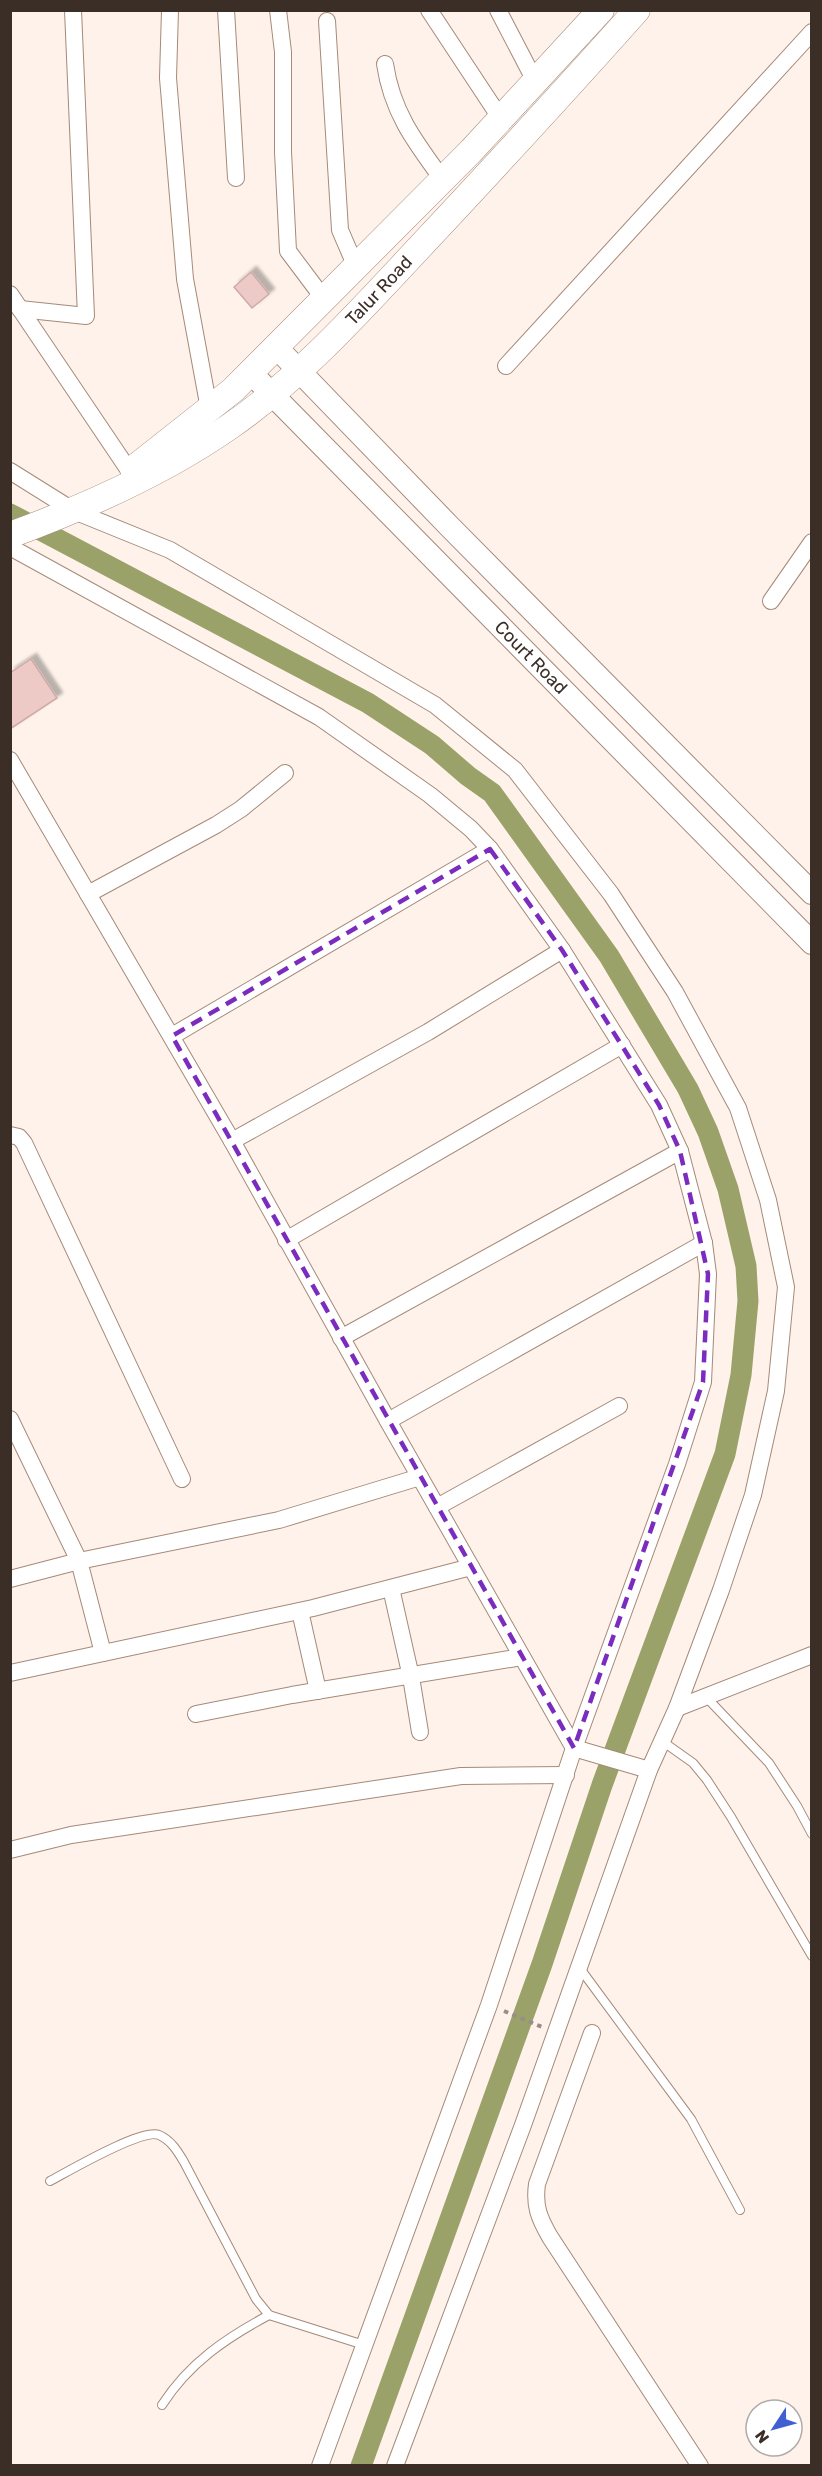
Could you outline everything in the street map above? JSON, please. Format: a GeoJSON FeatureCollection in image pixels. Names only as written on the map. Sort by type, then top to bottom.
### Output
{"type":"FeatureCollection","features":[{"type":"Feature","properties":{"kind":"main road","name":"Talur Road"},"geometry":{"type":"LineString","coordinates":[[74,512],[130,472],[250,373],[443,180],[536,83],[601,10]]}},
{"type":"Feature","properties":{"kind":"main road","name":"Talur Road"},"geometry":{"type":"LineString","coordinates":[[10,535],[74,512],[188,454],[272,394],[300,370],[533,127],[637,10]]}},
{"type":"Feature","properties":{"kind":"street"},"geometry":{"type":"LineString","coordinates":[[15,301],[86,316],[73,10]]}},
{"type":"Feature","properties":{"kind":"street"},"geometry":{"type":"LineString","coordinates":[[170,10],[168,78],[185,279],[209,409]]}},
{"type":"Feature","properties":{"kind":"street"},"geometry":{"type":"LineString","coordinates":[[226,10],[236,178]]}},
{"type":"Feature","properties":{"kind":"street"},"geometry":{"type":"LineString","coordinates":[[278,10],[283,52],[283,152],[288,251],[324,299]]}},
{"type":"Feature","properties":{"kind":"street"},"geometry":{"type":"LineString","coordinates":[[429,10],[501,119]]}},
{"type":"Feature","properties":{"kind":"street"},"geometry":{"type":"LineString","coordinates":[[498,10],[536,83]]}},
{"type":"Feature","properties":{"kind":"street"},"geometry":{"type":"LineString","coordinates":[[327,21],[340,230],[356,267]]}},
{"type":"Feature","properties":{"kind":"street"},"geometry":{"type":"LineString","coordinates":[[506,366],[812,32]]}},
{"type":"Feature","properties":{"kind":"street"},"geometry":{"type":"LineString","coordinates":[[385,64],[389,90],[408,132],[443,180]]}},
{"type":"Feature","properties":{"kind":"street"},"geometry":{"type":"LineString","coordinates":[[15,301],[130,472]]}},
{"type":"Feature","properties":{"kind":"street","name":"Court Road"},"geometry":{"type":"LineString","coordinates":[[276,347],[450,527],[812,893]]}},
{"type":"Feature","properties":{"kind":"street","name":"Court Road"},"geometry":{"type":"LineString","coordinates":[[250,373],[812,943]]}},
{"type":"Feature","properties":{"kind":"street"},"geometry":{"type":"LineString","coordinates":[[10,471],[74,512],[170,550],[425,699],[515,770],[611,894],[675,992],[738,1108],[768,1200],[786,1287],[776,1391],[753,1496],[677,1708],[649,1770],[395,2466]]}},
{"type":"Feature","properties":{"kind":"street"},"geometry":{"type":"LineString","coordinates":[[771,601],[812,542]]}},
{"type":"Feature","properties":{"kind":"street"},"geometry":{"type":"LineString","coordinates":[[10,547],[319,717],[456,815],[490,849],[562,950],[659,1106],[680,1151],[704,1242],[708,1274],[703,1382],[677,1464],[574,1748],[489,2005],[320,2466]]}},
{"type":"Feature","properties":{"kind":"street"},"geometry":{"type":"LineString","coordinates":[[10,760],[232,1141],[574,1748],[649,1770]]}},
{"type":"Feature","properties":{"kind":"street"},"geometry":{"type":"LineString","coordinates":[[88,894],[216,825],[241,809],[285,773]]}},
{"type":"Feature","properties":{"kind":"street"},"geometry":{"type":"LineString","coordinates":[[172,1036],[490,849]]}},
{"type":"Feature","properties":{"kind":"street"},"geometry":{"type":"LineString","coordinates":[[232,1141],[428,1032],[562,950]]}},
{"type":"Feature","properties":{"kind":"street"},"geometry":{"type":"LineString","coordinates":[[286,1240],[622,1045]]}},
{"type":"Feature","properties":{"kind":"street"},"geometry":{"type":"LineString","coordinates":[[10,1135],[19,1137],[24,1143],[182,1479]]}},
{"type":"Feature","properties":{"kind":"street"},"geometry":{"type":"LineString","coordinates":[[341,1338],[680,1151]]}},
{"type":"Feature","properties":{"kind":"street"},"geometry":{"type":"LineString","coordinates":[[388,1421],[704,1242]]}},
{"type":"Feature","properties":{"kind":"street"},"geometry":{"type":"LineString","coordinates":[[437,1507],[619,1406]]}},
{"type":"Feature","properties":{"kind":"street"},"geometry":{"type":"LineString","coordinates":[[10,1419],[79,1561],[103,1653]]}},
{"type":"Feature","properties":{"kind":"street"},"geometry":{"type":"LineString","coordinates":[[10,1579],[79,1561],[279,1520],[420,1477]]}},
{"type":"Feature","properties":{"kind":"street"},"geometry":{"type":"LineString","coordinates":[[10,1673],[300,1611],[471,1568]]}},
{"type":"Feature","properties":{"kind":"street"},"geometry":{"type":"LineString","coordinates":[[391,1588],[411,1677],[420,1732]]}},
{"type":"Feature","properties":{"kind":"street"},"geometry":{"type":"LineString","coordinates":[[300,1611],[318,1691]]}},
{"type":"Feature","properties":{"kind":"street"},"geometry":{"type":"LineString","coordinates":[[677,1708],[812,1655]]}},
{"type":"Feature","properties":{"kind":"street"},"geometry":{"type":"LineString","coordinates":[[196,1714],[318,1691],[522,1658]]}},
{"type":"Feature","properties":{"kind":"street"},"geometry":{"type":"LineString","coordinates":[[10,1850],[70,1834],[461,1776],[566,1775]]}},
{"type":"Feature","properties":{"kind":"street"},"geometry":{"type":"LineString","coordinates":[[592,2033],[537,2184],[534,2200],[537,2214],[700,2466]]}},
{"type":"Feature","properties":{"kind":"lane"},"geometry":{"type":"LineString","coordinates":[[706,1697],[769,1763],[812,1834]]}},
{"type":"Feature","properties":{"kind":"lane"},"geometry":{"type":"LineString","coordinates":[[662,1741],[693,1763],[707,1780],[812,1956]]}},
{"type":"Feature","properties":{"kind":"lane"},"geometry":{"type":"LineString","coordinates":[[579,1967],[695,2124],[740,2210]]}},
{"type":"Feature","properties":{"kind":"lane"},"geometry":{"type":"LineString","coordinates":[[50,2181],[140,2135],[158,2134],[172,2144],[184,2162],[256,2298],[269,2315],[364,2345]]}},
{"type":"Feature","properties":{"kind":"lane"},"geometry":{"type":"LineString","coordinates":[[162,2405],[176,2384],[204,2356],[233,2335],[269,2315]]}},
{"type":"Feature","properties":{"kind":"path"},"geometry":{"type":"LineString","coordinates":[[507,2013],[540,2026]]}},
{"type":"Feature","properties":{"kind":"highlighted area"},"geometry":{"type":"Polygon","coordinates":[[[490,849],[562,950],[659,1105],[680,1151],[708,1274],[703,1382],[574,1748],[388,1421],[172,1036],[490,849]]]}},
{"type":"Feature","properties":{"kind":"building"},"geometry":{"type":"Polygon","coordinates":[[[251,272],[269,294],[252,308],[234,287],[251,272]]]}},
{"type":"Feature","properties":{"kind":"building"},"geometry":{"type":"Polygon","coordinates":[[[31,659],[57,698],[10,729],[10,673],[31,659]]]}},
{"type":"Feature","properties":{"kind":"waterway"},"geometry":{"type":"LineString","coordinates":[[10,514],[368,703],[432,745],[492,793],[609,956],[688,1089],[708,1132],[728,1189],[746,1266],[748,1301],[741,1375],[725,1454],[602,1785],[542,1964],[361,2466]]}}]}
